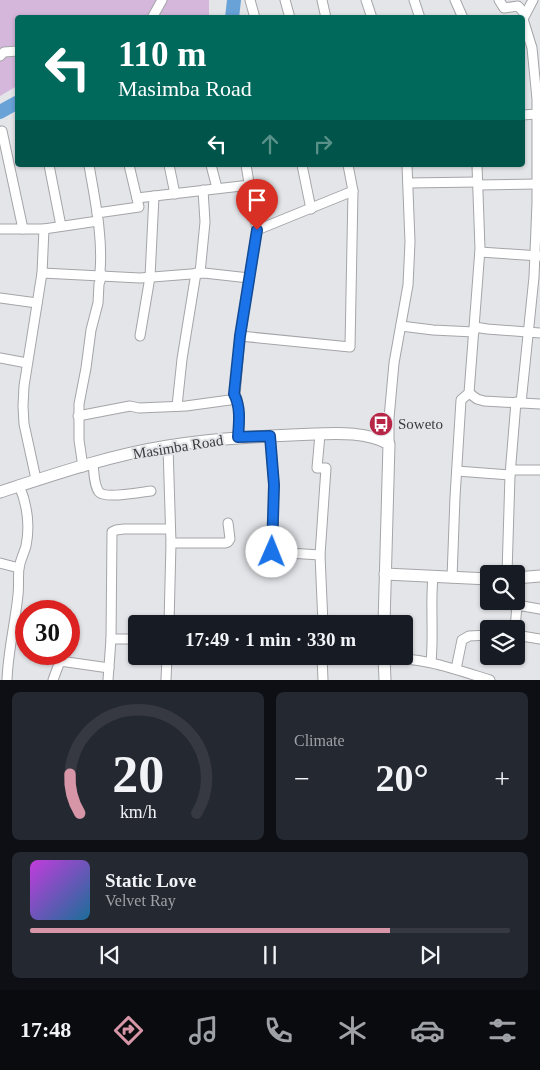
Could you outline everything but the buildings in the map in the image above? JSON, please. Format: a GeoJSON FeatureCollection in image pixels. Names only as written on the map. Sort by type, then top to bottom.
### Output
{"type":"FeatureCollection","features":[{"type":"Feature","properties":{"kind":"street"},"geometry":{"type":"LineString","coordinates":[[154,15],[162,0]]}},
{"type":"Feature","properties":{"kind":"street"},"geometry":{"type":"LineString","coordinates":[[250,0],[254,15]]}},
{"type":"Feature","properties":{"kind":"street"},"geometry":{"type":"LineString","coordinates":[[285,0],[289,15]]}},
{"type":"Feature","properties":{"kind":"street"},"geometry":{"type":"LineString","coordinates":[[322,0],[325,15]]}},
{"type":"Feature","properties":{"kind":"street"},"geometry":{"type":"LineString","coordinates":[[366,0],[371,15]]}},
{"type":"Feature","properties":{"kind":"street"},"geometry":{"type":"LineString","coordinates":[[414,0],[419,15]]}},
{"type":"Feature","properties":{"kind":"street"},"geometry":{"type":"LineString","coordinates":[[456,0],[462,15]]}},
{"type":"Feature","properties":{"kind":"street"},"geometry":{"type":"LineString","coordinates":[[499,0],[504,8],[518,6],[525,14],[533,0]]}},
{"type":"Feature","properties":{"kind":"street"},"geometry":{"type":"LineString","coordinates":[[514,565],[511,472],[537,256],[538,110],[533,55],[525,28]]}},
{"type":"Feature","properties":{"kind":"street"},"geometry":{"type":"LineString","coordinates":[[0,56],[4,52],[15,51]]}},
{"type":"Feature","properties":{"kind":"street"},"geometry":{"type":"LineString","coordinates":[[525,114],[538,110]]}},
{"type":"Feature","properties":{"kind":"street"},"geometry":{"type":"LineString","coordinates":[[2,131],[23,229]]}},
{"type":"Feature","properties":{"kind":"street"},"geometry":{"type":"LineString","coordinates":[[50,167],[61,226]]}},
{"type":"Feature","properties":{"kind":"street"},"geometry":{"type":"LineString","coordinates":[[89,167],[98,217],[102,253],[100,272],[102,275],[99,284],[98,303],[91,330],[78,416],[79,440],[99,492],[102,494],[121,495],[151,491]]}},
{"type":"Feature","properties":{"kind":"street"},"geometry":{"type":"LineString","coordinates":[[0,230],[44,229],[137,208],[139,207],[130,167]]}},
{"type":"Feature","properties":{"kind":"street"},"geometry":{"type":"LineString","coordinates":[[168,167],[175,194]]}},
{"type":"Feature","properties":{"kind":"street"},"geometry":{"type":"LineString","coordinates":[[212,167],[217,188]]}},
{"type":"Feature","properties":{"kind":"street"},"geometry":{"type":"LineString","coordinates":[[238,437],[239,415],[237,399],[234,394],[235,380],[257,230],[246,167]]}},
{"type":"Feature","properties":{"kind":"street"},"geometry":{"type":"LineString","coordinates":[[302,167],[311,209]]}},
{"type":"Feature","properties":{"kind":"street"},"geometry":{"type":"LineString","coordinates":[[240,336],[350,347],[353,191],[348,167]]}},
{"type":"Feature","properties":{"kind":"street"},"geometry":{"type":"LineString","coordinates":[[384,615],[389,418],[394,363],[408,285],[407,167]]}},
{"type":"Feature","properties":{"kind":"street"},"geometry":{"type":"LineString","coordinates":[[452,578],[461,400],[469,393],[480,252],[477,167]]}},
{"type":"Feature","properties":{"kind":"street"},"geometry":{"type":"LineString","coordinates":[[408,184],[538,186]]}},
{"type":"Feature","properties":{"kind":"street"},"geometry":{"type":"LineString","coordinates":[[137,198],[250,185]]}},
{"type":"Feature","properties":{"kind":"street"},"geometry":{"type":"LineString","coordinates":[[178,406],[182,359],[198,273],[205,222],[203,190]]}},
{"type":"Feature","properties":{"kind":"street"},"geometry":{"type":"LineString","coordinates":[[257,230],[353,191]]}},
{"type":"Feature","properties":{"kind":"street"},"geometry":{"type":"LineString","coordinates":[[140,336],[150,278],[154,196]]}},
{"type":"Feature","properties":{"kind":"street"},"geometry":{"type":"LineString","coordinates":[[36,480],[22,406],[42,273],[44,229]]}},
{"type":"Feature","properties":{"kind":"street"},"geometry":{"type":"LineString","coordinates":[[480,252],[537,256]]}},
{"type":"Feature","properties":{"kind":"street"},"geometry":{"type":"LineString","coordinates":[[42,273],[150,278],[198,273],[250,278]]}},
{"type":"Feature","properties":{"kind":"street"},"geometry":{"type":"LineString","coordinates":[[0,298],[37,303]]}},
{"type":"Feature","properties":{"kind":"street"},"geometry":{"type":"LineString","coordinates":[[401,326],[433,330],[487,329],[540,333]]}},
{"type":"Feature","properties":{"kind":"street"},"geometry":{"type":"LineString","coordinates":[[0,358],[27,364]]}},
{"type":"Feature","properties":{"kind":"street"},"geometry":{"type":"LineString","coordinates":[[469,393],[484,401],[540,404]]}},
{"type":"Feature","properties":{"kind":"street"},"geometry":{"type":"LineString","coordinates":[[78,416],[130,406],[139,408],[178,406],[237,399]]}},
{"type":"Feature","properties":{"kind":"street"},"geometry":{"type":"LineString","coordinates":[[320,434],[317,468],[326,468],[320,555],[323,615]]}},
{"type":"Feature","properties":{"kind":"street","name":"Masimba Road"},"geometry":{"type":"LineString","coordinates":[[0,492],[116,457],[168,446],[238,437],[320,434],[370,436],[379,438],[389,444]]}},
{"type":"Feature","properties":{"kind":"street"},"geometry":{"type":"LineString","coordinates":[[270,436],[274,485],[272,552],[320,555]]}},
{"type":"Feature","properties":{"kind":"street"},"geometry":{"type":"LineString","coordinates":[[168,446],[171,543],[169,615]]}},
{"type":"Feature","properties":{"kind":"street"},"geometry":{"type":"LineString","coordinates":[[456,471],[511,472],[540,470]]}},
{"type":"Feature","properties":{"kind":"street"},"geometry":{"type":"LineString","coordinates":[[7,680],[4,651],[19,593],[19,568],[27,543],[28,530],[23,494],[19,486]]}},
{"type":"Feature","properties":{"kind":"street"},"geometry":{"type":"LineString","coordinates":[[171,543],[225,544],[230,539],[228,523]]}},
{"type":"Feature","properties":{"kind":"street"},"geometry":{"type":"LineString","coordinates":[[108,680],[111,639],[112,532],[124,529],[170,529]]}},
{"type":"Feature","properties":{"kind":"street"},"geometry":{"type":"LineString","coordinates":[[0,563],[19,568]]}},
{"type":"Feature","properties":{"kind":"street"},"geometry":{"type":"LineString","coordinates":[[385,574],[480,579]]}},
{"type":"Feature","properties":{"kind":"street"},"geometry":{"type":"LineString","coordinates":[[431,662],[433,639],[432,576]]}},
{"type":"Feature","properties":{"kind":"street"},"geometry":{"type":"LineString","coordinates":[[525,577],[540,576]]}},
{"type":"Feature","properties":{"kind":"street"},"geometry":{"type":"LineString","coordinates":[[525,606],[540,608]]}},
{"type":"Feature","properties":{"kind":"street"},"geometry":{"type":"LineString","coordinates":[[456,669],[462,640],[466,637],[480,636]]}},
{"type":"Feature","properties":{"kind":"street"},"geometry":{"type":"LineString","coordinates":[[525,636],[540,639]]}},
{"type":"Feature","properties":{"kind":"street"},"geometry":{"type":"LineString","coordinates":[[111,639],[128,639]]}},
{"type":"Feature","properties":{"kind":"street"},"geometry":{"type":"LineString","coordinates":[[413,659],[431,662],[490,680]]}},
{"type":"Feature","properties":{"kind":"street"},"geometry":{"type":"LineString","coordinates":[[53,680],[60,660],[109,668]]}},
{"type":"Feature","properties":{"kind":"street"},"geometry":{"type":"LineString","coordinates":[[166,680],[167,665]]}},
{"type":"Feature","properties":{"kind":"street"},"geometry":{"type":"LineString","coordinates":[[322,665],[323,680]]}},
{"type":"Feature","properties":{"kind":"street"},"geometry":{"type":"LineString","coordinates":[[384,665],[385,680]]}},
{"type":"Feature","properties":{"kind":"shaded area"},"geometry":{"type":"Polygon","coordinates":[[[0,0],[209,0],[209,15],[15,15],[15,87],[0,96],[0,0]]]}},
{"type":"Feature","properties":{"kind":"waterway"},"geometry":{"type":"LineString","coordinates":[[232,15],[234,0]]}},
{"type":"Feature","properties":{"kind":"waterway"},"geometry":{"type":"LineString","coordinates":[[0,112],[15,104]]}},
{"type":"Feature","properties":{"kind":"place","name":"Soweto"},"geometry":{"type":"Point","coordinates":[381,424]}},
{"type":"Feature","properties":{"kind":"route"},"geometry":{"type":"LineString","coordinates":[[257,230],[240,336],[234,394],[237,399],[239,415],[238,437],[270,436],[274,485],[272,552]]}}]}
